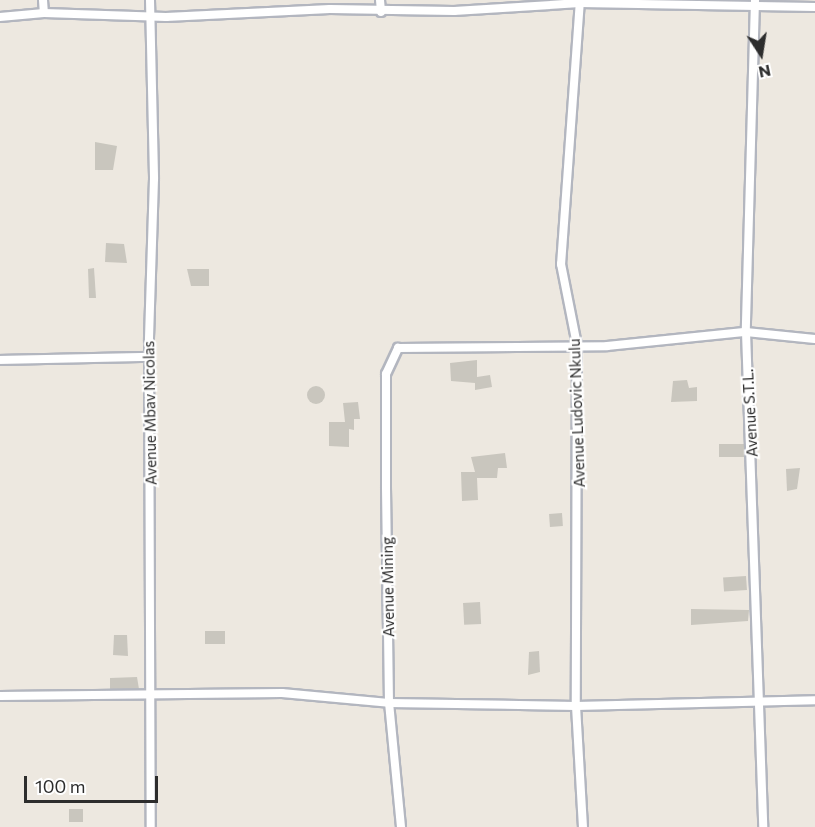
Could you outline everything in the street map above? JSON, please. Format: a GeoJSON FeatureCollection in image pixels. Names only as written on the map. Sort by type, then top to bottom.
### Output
{"type":"FeatureCollection","features":[{"type":"Feature","properties":{"kind":"street"},"geometry":{"type":"LineString","coordinates":[[43,0],[44,13]]}},
{"type":"Feature","properties":{"kind":"street","name":"Avenue Mbav Nicolas"},"geometry":{"type":"LineString","coordinates":[[150,0],[154,179],[149,357],[153,694],[151,827]]}},
{"type":"Feature","properties":{"kind":"street"},"geometry":{"type":"LineString","coordinates":[[380,0],[381,12]]}},
{"type":"Feature","properties":{"kind":"street"},"geometry":{"type":"LineString","coordinates":[[0,17],[44,13],[151,15],[330,9],[381,12],[580,2],[755,3],[815,7]]}},
{"type":"Feature","properties":{"kind":"street","name":"Avenue Ludovic Nkulu"},"geometry":{"type":"LineString","coordinates":[[580,2],[561,264],[577,345],[576,706],[582,827]]}},
{"type":"Feature","properties":{"kind":"street","name":"Avenue S.T.L."},"geometry":{"type":"LineString","coordinates":[[755,3],[746,332],[763,827]]}},
{"type":"Feature","properties":{"kind":"street"},"geometry":{"type":"LineString","coordinates":[[577,345],[746,332],[815,339]]}},
{"type":"Feature","properties":{"kind":"street","name":"Avenue Mining"},"geometry":{"type":"LineString","coordinates":[[401,827],[389,703],[386,374],[398,348],[577,345]]}},
{"type":"Feature","properties":{"kind":"street"},"geometry":{"type":"LineString","coordinates":[[0,360],[149,357]]}},
{"type":"Feature","properties":{"kind":"street"},"geometry":{"type":"LineString","coordinates":[[0,696],[282,693],[389,703],[576,706],[815,700]]}},
{"type":"Feature","properties":{"kind":"building"},"geometry":{"type":"Polygon","coordinates":[[[95,142],[117,146],[113,170],[95,170],[95,142]]]}},
{"type":"Feature","properties":{"kind":"building"},"geometry":{"type":"Polygon","coordinates":[[[106,243],[124,244],[127,263],[105,262],[106,243]]]}},
{"type":"Feature","properties":{"kind":"building"},"geometry":{"type":"Polygon","coordinates":[[[94,268],[96,298],[89,298],[88,269],[94,268]]]}},
{"type":"Feature","properties":{"kind":"building"},"geometry":{"type":"Polygon","coordinates":[[[187,269],[209,269],[209,286],[191,286],[187,269]]]}},
{"type":"Feature","properties":{"kind":"building"},"geometry":{"type":"Polygon","coordinates":[[[477,360],[477,377],[490,375],[492,387],[475,390],[475,383],[451,381],[450,363],[477,360]]]}},
{"type":"Feature","properties":{"kind":"building"},"geometry":{"type":"Polygon","coordinates":[[[687,380],[689,388],[697,387],[697,401],[671,402],[673,381],[687,380]]]}},
{"type":"Feature","properties":{"kind":"building"},"geometry":{"type":"Polygon","coordinates":[[[316,386],[322,389],[325,395],[322,401],[316,404],[310,401],[307,395],[310,389],[316,386]]]}},
{"type":"Feature","properties":{"kind":"building"},"geometry":{"type":"Polygon","coordinates":[[[358,402],[360,419],[354,419],[354,430],[349,429],[349,447],[329,446],[329,422],[345,422],[343,403],[358,402]]]}},
{"type":"Feature","properties":{"kind":"building"},"geometry":{"type":"Polygon","coordinates":[[[719,444],[744,444],[744,457],[719,457],[719,444]]]}},
{"type":"Feature","properties":{"kind":"building"},"geometry":{"type":"Polygon","coordinates":[[[505,453],[507,468],[498,468],[497,478],[477,478],[478,500],[462,501],[461,472],[475,472],[471,457],[505,453]]]}},
{"type":"Feature","properties":{"kind":"building"},"geometry":{"type":"Polygon","coordinates":[[[800,468],[797,489],[787,491],[786,469],[800,468]]]}},
{"type":"Feature","properties":{"kind":"building"},"geometry":{"type":"Polygon","coordinates":[[[562,513],[563,526],[550,527],[549,514],[562,513]]]}},
{"type":"Feature","properties":{"kind":"building"},"geometry":{"type":"Polygon","coordinates":[[[746,576],[747,590],[724,592],[723,578],[746,576]]]}},
{"type":"Feature","properties":{"kind":"building"},"geometry":{"type":"Polygon","coordinates":[[[480,602],[481,624],[464,625],[463,603],[480,602]]]}},
{"type":"Feature","properties":{"kind":"building"},"geometry":{"type":"Polygon","coordinates":[[[691,609],[749,610],[748,621],[691,625],[691,609]]]}},
{"type":"Feature","properties":{"kind":"building"},"geometry":{"type":"Polygon","coordinates":[[[205,631],[225,631],[225,644],[205,644],[205,631]]]}},
{"type":"Feature","properties":{"kind":"building"},"geometry":{"type":"Polygon","coordinates":[[[114,635],[127,635],[128,656],[113,655],[114,635]]]}},
{"type":"Feature","properties":{"kind":"building"},"geometry":{"type":"Polygon","coordinates":[[[539,651],[540,672],[528,675],[529,652],[539,651]]]}},
{"type":"Feature","properties":{"kind":"building"},"geometry":{"type":"Polygon","coordinates":[[[137,677],[139,689],[110,689],[110,678],[137,677]]]}},
{"type":"Feature","properties":{"kind":"building"},"geometry":{"type":"Polygon","coordinates":[[[69,809],[83,809],[83,822],[69,822],[69,809]]]}}]}
